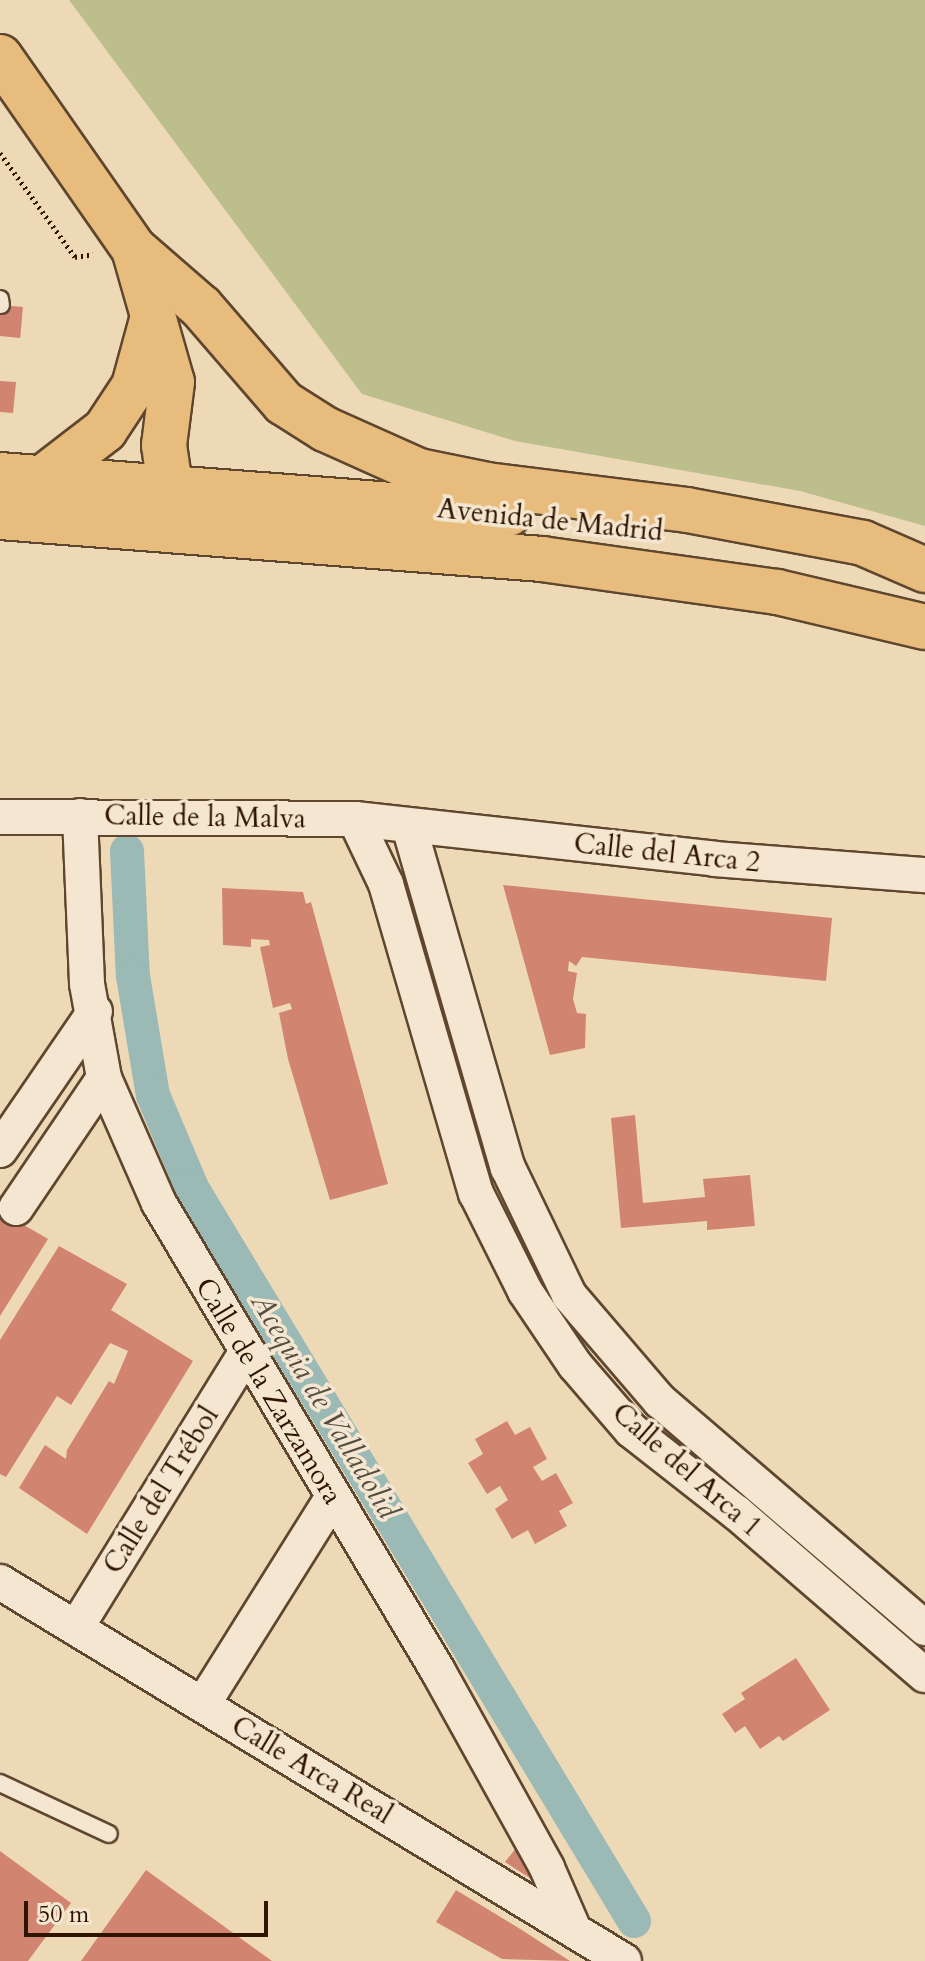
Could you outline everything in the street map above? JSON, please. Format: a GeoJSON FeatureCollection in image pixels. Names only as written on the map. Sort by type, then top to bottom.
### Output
{"type":"FeatureCollection","features":[{"type":"Feature","properties":{"kind":"main road"},"geometry":{"type":"LineString","coordinates":[[0,57],[128,241],[172,382],[164,445],[170,486],[204,531]]}},
{"type":"Feature","properties":{"kind":"main road","name":"Avenida de Madrid"},"geometry":{"type":"LineString","coordinates":[[128,241],[201,307],[284,403],[367,451],[419,471],[487,485],[687,510],[863,543],[925,570]]}},
{"type":"Feature","properties":{"kind":"main road"},"geometry":{"type":"LineString","coordinates":[[44,477],[105,430],[134,386],[152,320]]}},
{"type":"Feature","properties":{"kind":"main road","name":"Avenida de Madrid"},"geometry":{"type":"LineString","coordinates":[[0,475],[170,486],[652,531],[781,551],[925,583]]}},
{"type":"Feature","properties":{"kind":"main road","name":"Avenida de Madrid"},"geometry":{"type":"LineString","coordinates":[[0,517],[542,559],[777,592],[925,627]]}},
{"type":"Feature","properties":{"kind":"street","name":"Calle de la Zarzamora"},"geometry":{"type":"LineString","coordinates":[[80,816],[87,984],[95,1011],[104,1078],[159,1203],[332,1498],[438,1671],[547,1868],[574,1930]]}},
{"type":"Feature","properties":{"kind":"street","name":"Calle de la Malva"},"geometry":{"type":"LineString","coordinates":[[0,817],[355,819],[409,826]]}},
{"type":"Feature","properties":{"kind":"street","name":"Calle del Arca 1"},"geometry":{"type":"LineString","coordinates":[[355,819],[386,884],[476,1193],[525,1291],[575,1365],[631,1430],[737,1513],[925,1675]]}},
{"type":"Feature","properties":{"kind":"street","name":"Calle del Arca 1"},"geometry":{"type":"LineString","coordinates":[[409,826],[508,1168],[569,1295],[660,1401],[925,1628]]}},
{"type":"Feature","properties":{"kind":"street","name":"Calle del Arca 2"},"geometry":{"type":"LineString","coordinates":[[409,826],[925,875]]}},
{"type":"Feature","properties":{"kind":"street"},"geometry":{"type":"LineString","coordinates":[[0,1150],[95,1011]]}},
{"type":"Feature","properties":{"kind":"street"},"geometry":{"type":"LineString","coordinates":[[16,1208],[104,1078]]}},
{"type":"Feature","properties":{"kind":"street","name":"Calle del Trébol"},"geometry":{"type":"LineString","coordinates":[[76,1628],[246,1353]]}},
{"type":"Feature","properties":{"kind":"street"},"geometry":{"type":"LineString","coordinates":[[203,1704],[332,1498]]}},
{"type":"Feature","properties":{"kind":"street","name":"Calle Arca Real"},"geometry":{"type":"LineString","coordinates":[[0,1582],[624,1961]]}},
{"type":"Feature","properties":{"kind":"lane"},"geometry":{"type":"LineString","coordinates":[[0,1783],[109,1834]]}},
{"type":"Feature","properties":{"kind":"path"},"geometry":{"type":"LineString","coordinates":[[0,153],[75,257],[86,259],[128,241]]}},
{"type":"Feature","properties":{"kind":"green space"},"geometry":{"type":"Polygon","coordinates":[[[69,0],[925,0],[925,526],[800,491],[515,441],[362,394],[69,0]]]}},
{"type":"Feature","properties":{"kind":"building"},"geometry":{"type":"Polygon","coordinates":[[[0,305],[23,307],[20,338],[0,336],[0,305]]]}},
{"type":"Feature","properties":{"kind":"building"},"geometry":{"type":"Polygon","coordinates":[[[0,381],[16,382],[13,413],[0,412],[0,381]]]}},
{"type":"Feature","properties":{"kind":"building"},"geometry":{"type":"Polygon","coordinates":[[[503,885],[832,918],[826,981],[582,957],[576,966],[569,961],[568,971],[577,973],[573,999],[577,1013],[586,1014],[585,1048],[550,1055],[503,885]]]}},
{"type":"Feature","properties":{"kind":"building"},"geometry":{"type":"Polygon","coordinates":[[[222,888],[303,892],[306,904],[311,902],[388,1184],[330,1200],[288,1059],[279,1013],[292,1009],[290,1003],[273,1008],[260,947],[270,945],[269,940],[251,939],[251,947],[223,945],[222,888]]]}},
{"type":"Feature","properties":{"kind":"building"},"geometry":{"type":"Polygon","coordinates":[[[635,1115],[643,1203],[705,1197],[703,1179],[750,1175],[755,1226],[707,1230],[707,1221],[621,1228],[611,1118],[635,1115]]]}},
{"type":"Feature","properties":{"kind":"building"},"geometry":{"type":"Polygon","coordinates":[[[0,1211],[48,1239],[0,1316],[0,1211]]]}},
{"type":"Feature","properties":{"kind":"building"},"geometry":{"type":"Polygon","coordinates":[[[59,1246],[127,1284],[111,1310],[193,1361],[87,1534],[19,1488],[45,1445],[66,1459],[67,1450],[109,1381],[114,1384],[128,1351],[110,1343],[71,1405],[57,1396],[6,1477],[0,1474],[0,1340],[59,1246]]]}},
{"type":"Feature","properties":{"kind":"building"},"geometry":{"type":"Polygon","coordinates":[[[507,1421],[515,1435],[530,1427],[547,1459],[533,1467],[542,1481],[556,1473],[573,1503],[559,1511],[567,1526],[535,1544],[528,1530],[512,1539],[495,1509],[508,1500],[500,1486],[487,1494],[468,1463],[483,1454],[475,1439],[507,1421]]]}},
{"type":"Feature","properties":{"kind":"building"},"geometry":{"type":"Polygon","coordinates":[[[796,1658],[830,1710],[783,1741],[779,1736],[760,1749],[745,1726],[735,1733],[722,1714],[745,1699],[741,1693],[796,1658]]]}},
{"type":"Feature","properties":{"kind":"building"},"geometry":{"type":"Polygon","coordinates":[[[523,1839],[536,1882],[505,1862],[523,1839]]]}},
{"type":"Feature","properties":{"kind":"building"},"geometry":{"type":"Polygon","coordinates":[[[0,1851],[71,1903],[28,1961],[0,1961],[0,1851]]]}},
{"type":"Feature","properties":{"kind":"building"},"geometry":{"type":"Polygon","coordinates":[[[146,1870],[272,1961],[81,1961],[146,1870]]]}},
{"type":"Feature","properties":{"kind":"building"},"geometry":{"type":"Polygon","coordinates":[[[456,1890],[570,1961],[502,1959],[436,1922],[456,1890]]]}},
{"type":"Feature","properties":{"kind":"waterway","name":"Acequia de Valladolid"},"geometry":{"type":"LineString","coordinates":[[127,851],[133,976],[153,1095],[192,1188],[634,1921]]}}]}
